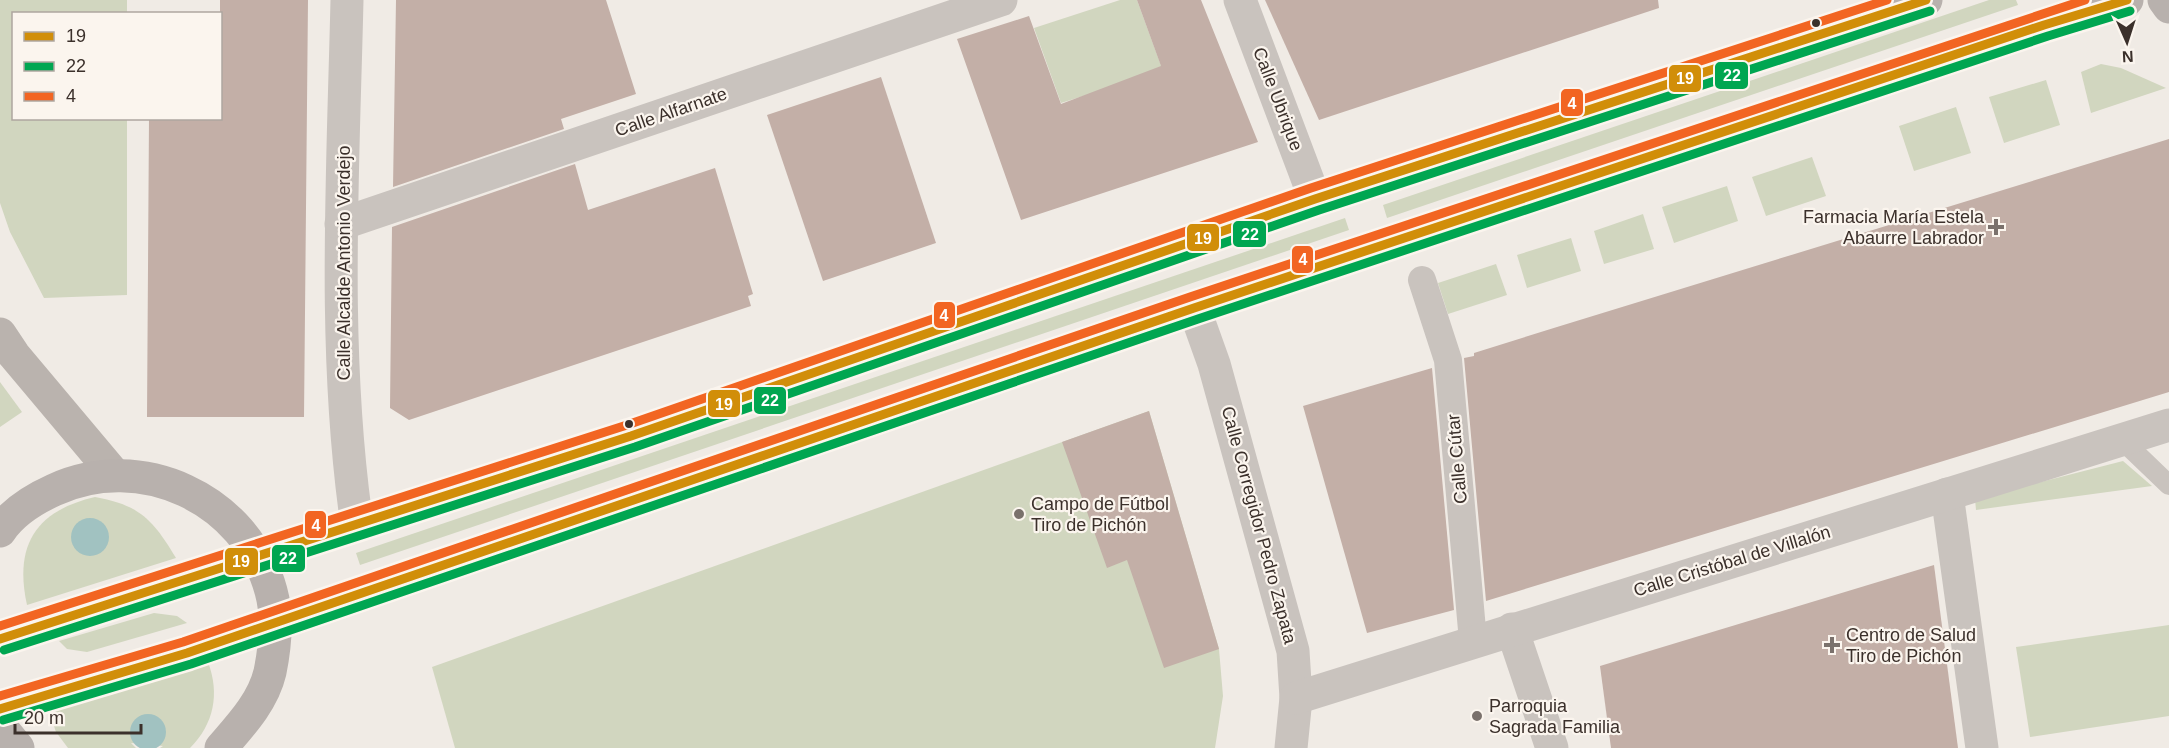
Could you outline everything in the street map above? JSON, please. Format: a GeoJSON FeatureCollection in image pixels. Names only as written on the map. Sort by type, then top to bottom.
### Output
{"type":"FeatureCollection","features":[{"type":"Feature","properties":{"kind":"main road"},"geometry":{"type":"LineString","coordinates":[[0,639],[631,436],[1315,199],[1926,0]]}},
{"type":"Feature","properties":{"kind":"main road"},"geometry":{"type":"LineString","coordinates":[[0,708],[187,653],[275,624],[1194,308],[2044,25],[2127,0]]}},
{"type":"Feature","properties":{"kind":"main road"},"geometry":{"type":"LineString","coordinates":[[2164,0],[2169,7]]}},
{"type":"Feature","properties":{"kind":"main road"},"geometry":{"type":"LineString","coordinates":[[0,334],[14,355],[114,474]]}},
{"type":"Feature","properties":{"kind":"main road"},"geometry":{"type":"LineString","coordinates":[[0,531],[36,498],[73,481],[114,474],[157,479],[197,495],[232,522],[257,556],[271,591],[275,624],[270,674],[250,716],[221,748]]}},
{"type":"Feature","properties":{"kind":"main road"},"geometry":{"type":"LineString","coordinates":[[0,726],[18,748]]}},
{"type":"Feature","properties":{"kind":"street","name":"Calle Alcalde Antonio Verdejo"},"geometry":{"type":"LineString","coordinates":[[347,0],[341,224],[347,452],[357,525]]}},
{"type":"Feature","properties":{"kind":"street","name":"Calle Alfarnate"},"geometry":{"type":"LineString","coordinates":[[341,224],[1001,0]]}},
{"type":"Feature","properties":{"kind":"street","name":"Calle Ubrique"},"geometry":{"type":"LineString","coordinates":[[1240,0],[1315,199]]}},
{"type":"Feature","properties":{"kind":"street","name":"Calle Cútar"},"geometry":{"type":"LineString","coordinates":[[1422,280],[1448,360],[1473,641]]}},
{"type":"Feature","properties":{"kind":"street","name":"Calle Corregidor Pedro Zapata"},"geometry":{"type":"LineString","coordinates":[[1194,308],[1214,364],[1282,604],[1293,651],[1296,698],[1291,748]]}},
{"type":"Feature","properties":{"kind":"street","name":"Calle Cristóbal de Villalón"},"geometry":{"type":"LineString","coordinates":[[1296,698],[2169,425]]}},
{"type":"Feature","properties":{"kind":"street"},"geometry":{"type":"LineString","coordinates":[[1947,494],[1982,748]]}},
{"type":"Feature","properties":{"kind":"street"},"geometry":{"type":"LineString","coordinates":[[1512,629],[1552,748]]}},
{"type":"Feature","properties":{"kind":"lane"},"geometry":{"type":"LineString","coordinates":[[2121,439],[2169,485]]}},
{"type":"Feature","properties":{"kind":"green space"},"geometry":{"type":"Polygon","coordinates":[[[0,0],[127,0],[127,12],[12,12],[12,120],[127,120],[127,295],[44,298],[10,232],[0,203],[0,0]]]}},
{"type":"Feature","properties":{"kind":"green space"},"geometry":{"type":"Polygon","coordinates":[[[1120,0],[1137,0],[1163,71],[1061,103],[1034,28],[1120,0]]]}},
{"type":"Feature","properties":{"kind":"green space"},"geometry":{"type":"Polygon","coordinates":[[[1989,0],[2016,0],[2018,5],[1387,218],[1383,205],[1989,0]]]}},
{"type":"Feature","properties":{"kind":"green space"},"geometry":{"type":"Polygon","coordinates":[[[2101,64],[2121,68],[2166,88],[2091,113],[2081,72],[2101,64]]]}},
{"type":"Feature","properties":{"kind":"green space"},"geometry":{"type":"Polygon","coordinates":[[[2046,80],[2060,125],[2004,143],[1989,97],[2046,80]]]}},
{"type":"Feature","properties":{"kind":"green space"},"geometry":{"type":"Polygon","coordinates":[[[1956,107],[1971,153],[1914,171],[1899,126],[1956,107]]]}},
{"type":"Feature","properties":{"kind":"green space"},"geometry":{"type":"Polygon","coordinates":[[[1812,157],[1826,196],[1766,216],[1752,177],[1812,157]]]}},
{"type":"Feature","properties":{"kind":"green space"},"geometry":{"type":"Polygon","coordinates":[[[1727,186],[1738,221],[1674,243],[1662,207],[1727,186]]]}},
{"type":"Feature","properties":{"kind":"green space"},"geometry":{"type":"Polygon","coordinates":[[[1643,214],[1654,249],[1604,264],[1594,231],[1643,214]]]}},
{"type":"Feature","properties":{"kind":"green space"},"geometry":{"type":"Polygon","coordinates":[[[1345,218],[1349,230],[360,565],[356,553],[1345,218]]]}},
{"type":"Feature","properties":{"kind":"green space"},"geometry":{"type":"Polygon","coordinates":[[[1571,238],[1581,271],[1527,288],[1517,255],[1571,238]]]}},
{"type":"Feature","properties":{"kind":"green space"},"geometry":{"type":"Polygon","coordinates":[[[1496,264],[1507,295],[1448,314],[1438,283],[1496,264]]]}},
{"type":"Feature","properties":{"kind":"green space"},"geometry":{"type":"Polygon","coordinates":[[[0,382],[22,412],[0,427],[0,382]]]}},
{"type":"Feature","properties":{"kind":"green space","name":"Campo de Fútbol Tiro de Pichón"},"geometry":{"type":"Polygon","coordinates":[[[1149,411],[1219,649],[1223,696],[1215,748],[455,748],[432,667],[1149,411]]]}},
{"type":"Feature","properties":{"kind":"green space"},"geometry":{"type":"Polygon","coordinates":[[[2123,461],[2152,486],[1976,510],[1975,499],[2123,461]]]}},
{"type":"Feature","properties":{"kind":"green space"},"geometry":{"type":"Polygon","coordinates":[[[95,497],[123,505],[144,516],[160,534],[176,558],[27,605],[24,565],[27,549],[34,534],[57,511],[95,497]]]}},
{"type":"Feature","properties":{"kind":"green space"},"geometry":{"type":"Polygon","coordinates":[[[154,613],[177,616],[187,623],[87,652],[67,649],[59,641],[154,613]]]}},
{"type":"Feature","properties":{"kind":"green space"},"geometry":{"type":"Polygon","coordinates":[[[2169,625],[2169,716],[2030,737],[2016,647],[2169,625]]]}},
{"type":"Feature","properties":{"kind":"green space"},"geometry":{"type":"Polygon","coordinates":[[[208,662],[214,686],[212,708],[205,729],[190,748],[160,748],[163,746],[131,743],[136,748],[68,748],[56,732],[48,709],[208,662]]]}},
{"type":"Feature","properties":{"kind":"water"},"geometry":{"type":"Polygon","coordinates":[[[90,518],[104,523],[109,537],[104,551],[90,556],[76,551],[71,537],[76,523],[90,518]]]}},
{"type":"Feature","properties":{"kind":"water"},"geometry":{"type":"Polygon","coordinates":[[[141,715],[155,715],[165,725],[165,739],[155,749],[141,749],[131,739],[131,725],[141,715]]]}},
{"type":"Feature","properties":{"kind":"building"},"geometry":{"type":"Polygon","coordinates":[[[220,0],[308,0],[304,417],[147,417],[149,120],[222,120],[222,12],[220,12],[220,0]]]}},
{"type":"Feature","properties":{"kind":"building"},"geometry":{"type":"Polygon","coordinates":[[[396,0],[606,0],[636,94],[561,119],[564,129],[393,187],[396,0]]]}},
{"type":"Feature","properties":{"kind":"building"},"geometry":{"type":"Polygon","coordinates":[[[1137,0],[1201,0],[1258,142],[1021,220],[957,39],[1029,16],[1061,104],[1161,66],[1137,0]]]}},
{"type":"Feature","properties":{"kind":"building"},"geometry":{"type":"Polygon","coordinates":[[[1265,0],[1658,0],[1659,8],[1319,120],[1265,0]]]}},
{"type":"Feature","properties":{"kind":"building"},"geometry":{"type":"Polygon","coordinates":[[[881,77],[936,243],[823,281],[767,115],[881,77]]]}},
{"type":"Feature","properties":{"kind":"building"},"geometry":{"type":"Polygon","coordinates":[[[2169,139],[2169,392],[1486,601],[1464,358],[1557,327],[2169,139]]]}},
{"type":"Feature","properties":{"kind":"building"},"geometry":{"type":"Polygon","coordinates":[[[575,164],[588,210],[715,168],[753,294],[748,296],[751,306],[409,420],[390,408],[392,227],[575,164]]]}},
{"type":"Feature","properties":{"kind":"building"},"geometry":{"type":"Polygon","coordinates":[[[1432,368],[1454,610],[1367,633],[1303,406],[1432,368]]]}},
{"type":"Feature","properties":{"kind":"building"},"geometry":{"type":"Polygon","coordinates":[[[1149,411],[1219,649],[1164,668],[1127,560],[1107,568],[1062,442],[1149,411]]]}},
{"type":"Feature","properties":{"kind":"building","name":"Centro de Salud Tiro de Pichón"},"geometry":{"type":"Polygon","coordinates":[[[1934,565],[1958,748],[1611,748],[1600,666],[1934,565]]]}},
{"type":"Feature","properties":{"kind":"transit line","name":"4"},"geometry":{"type":"LineString","coordinates":[[0,626],[627,425],[1311,188],[1887,0]]}},
{"type":"Feature","properties":{"kind":"transit line","name":"19"},"geometry":{"type":"LineString","coordinates":[[0,639],[631,436],[1315,199],[1926,0]]}},
{"type":"Feature","properties":{"kind":"transit line","name":"4"},"geometry":{"type":"LineString","coordinates":[[0,696],[183,642],[1190,297],[2085,0]]}},
{"type":"Feature","properties":{"kind":"transit line","name":"19"},"geometry":{"type":"LineString","coordinates":[[0,709],[187,653],[1194,308],[2044,25],[2127,0]]}},
{"type":"Feature","properties":{"kind":"transit line","name":"22"},"geometry":{"type":"LineString","coordinates":[[4,650],[635,447],[1319,210],[1930,11]]}},
{"type":"Feature","properties":{"kind":"transit line","name":"22"},"geometry":{"type":"LineString","coordinates":[[3,720],[191,664],[1198,319],[2048,36],[2130,11]]}},
{"type":"Feature","properties":{"kind":"place","name":"Farmacia María Estela Abaurre Labrador"},"geometry":{"type":"Point","coordinates":[1996,227]}},
{"type":"Feature","properties":{"kind":"place","name":"Campo de Fútbol Tiro de Pichón"},"geometry":{"type":"Point","coordinates":[1019,514]}},
{"type":"Feature","properties":{"kind":"place","name":"Centro de Salud Tiro de Pichón"},"geometry":{"type":"Point","coordinates":[1832,645]}},
{"type":"Feature","properties":{"kind":"place","name":"Parroquia Sagrada Familia"},"geometry":{"type":"Point","coordinates":[1477,716]}}]}
